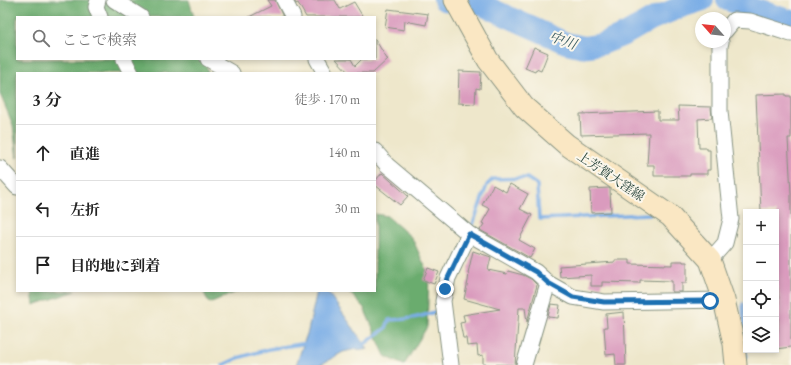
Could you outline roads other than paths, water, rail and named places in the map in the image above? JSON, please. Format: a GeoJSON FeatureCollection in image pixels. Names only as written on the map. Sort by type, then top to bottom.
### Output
{"type":"FeatureCollection","features":[{"type":"Feature","properties":{"kind":"main road","name":"上芳賀大窪線"},"geometry":{"type":"LineString","coordinates":[[459,7],[488,60],[524,107],[566,144],[670,216],[710,260],[724,300],[734,344],[736,365]]}},
{"type":"Feature","properties":{"kind":"street"},"geometry":{"type":"LineString","coordinates":[[98,0],[96,7],[100,16]]}},
{"type":"Feature","properties":{"kind":"street"},"geometry":{"type":"LineString","coordinates":[[114,0],[139,16]]}},
{"type":"Feature","properties":{"kind":"street"},"geometry":{"type":"LineString","coordinates":[[284,0],[292,16]]}},
{"type":"Feature","properties":{"kind":"street"},"geometry":{"type":"LineString","coordinates":[[731,24],[734,20],[750,21],[791,34]]}},
{"type":"Feature","properties":{"kind":"street"},"geometry":{"type":"LineString","coordinates":[[710,260],[725,243],[731,219],[720,110],[720,48]]}},
{"type":"Feature","properties":{"kind":"street"},"geometry":{"type":"LineString","coordinates":[[124,60],[130,72]]}},
{"type":"Feature","properties":{"kind":"street"},"geometry":{"type":"LineString","coordinates":[[210,60],[230,72]]}},
{"type":"Feature","properties":{"kind":"street"},"geometry":{"type":"LineString","coordinates":[[318,60],[325,72]]}},
{"type":"Feature","properties":{"kind":"street"},"geometry":{"type":"LineString","coordinates":[[376,153],[386,165],[469,234],[536,272],[548,283],[573,297],[604,302],[724,300]]}},
{"type":"Feature","properties":{"kind":"street"},"geometry":{"type":"LineString","coordinates":[[0,168],[16,186]]}},
{"type":"Feature","properties":{"kind":"street"},"geometry":{"type":"LineString","coordinates":[[451,365],[443,302],[448,278],[469,234]]}},
{"type":"Feature","properties":{"kind":"street"},"geometry":{"type":"LineString","coordinates":[[524,365],[548,283]]}},
{"type":"Feature","properties":{"kind":"water"},"geometry":{"type":"Polygon","coordinates":[[[317,292],[328,292],[368,349],[356,349],[343,352],[320,365],[296,365],[308,331],[317,292]]]}},
{"type":"Feature","properties":{"kind":"waterway","name":"中川"},"geometry":{"type":"LineString","coordinates":[[444,0],[482,5],[566,43],[584,47],[602,44],[626,34],[652,19],[703,0]]}},
{"type":"Feature","properties":{"kind":"waterway","name":"中川"},"geometry":{"type":"LineString","coordinates":[[727,0],[791,21]]}},
{"type":"Feature","properties":{"kind":"waterway"},"geometry":{"type":"LineString","coordinates":[[473,224],[487,185],[493,179],[527,178],[537,185],[539,219],[650,214]]}},
{"type":"Feature","properties":{"kind":"waterway"},"geometry":{"type":"LineString","coordinates":[[362,346],[386,328],[389,320],[414,318],[440,310]]}},
{"type":"Feature","properties":{"kind":"waterway"},"geometry":{"type":"LineString","coordinates":[[744,317],[746,357]]}},
{"type":"Feature","properties":{"kind":"waterway"},"geometry":{"type":"LineString","coordinates":[[223,365],[238,358],[269,349],[308,343]]}}]}
